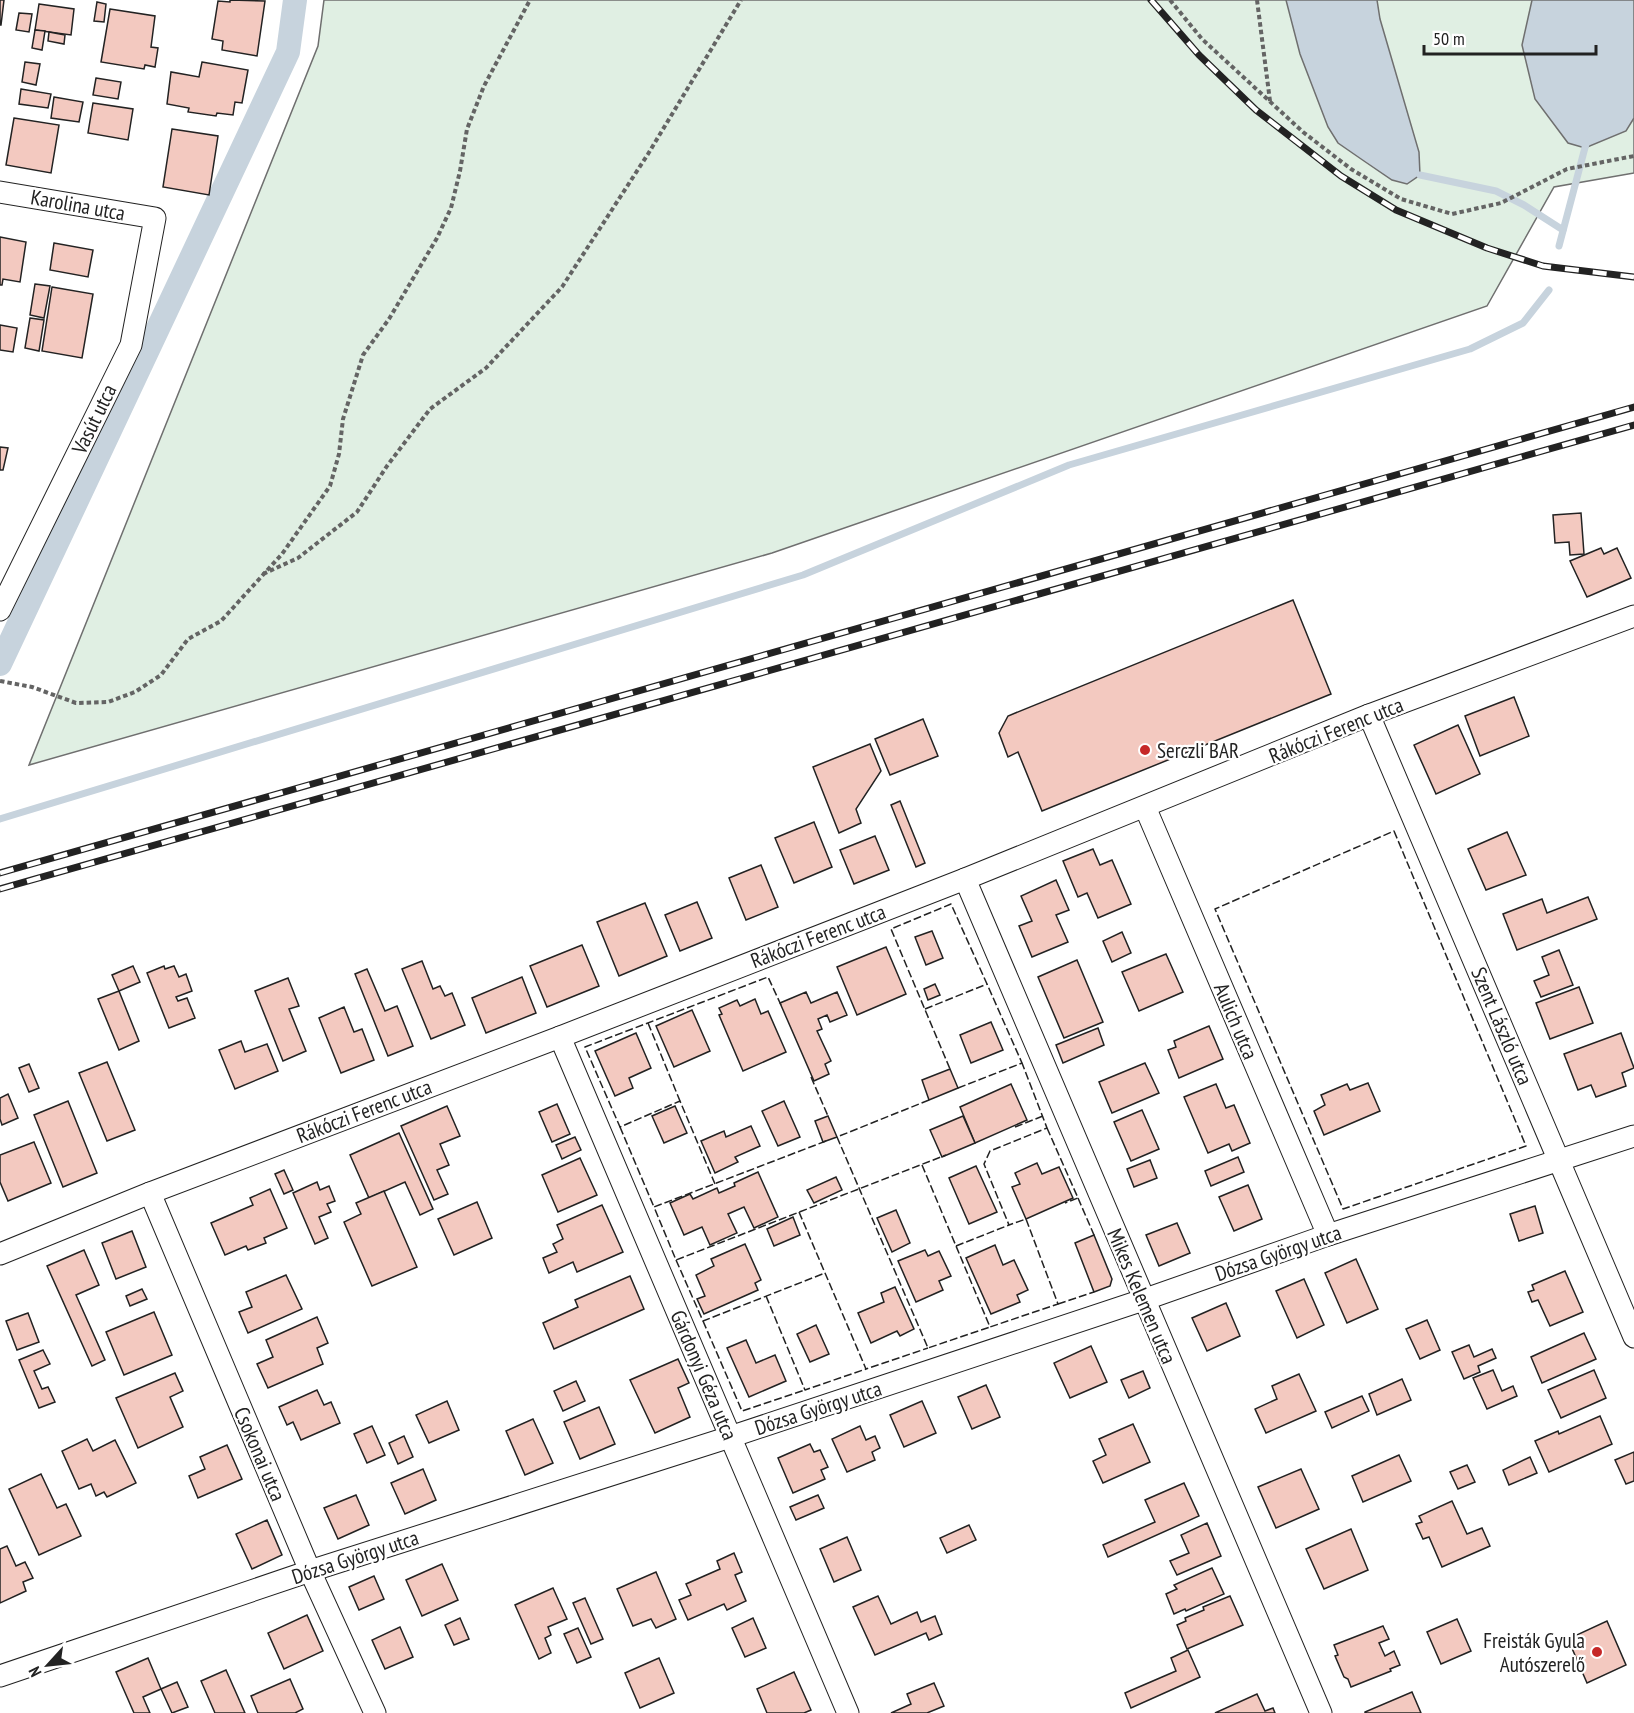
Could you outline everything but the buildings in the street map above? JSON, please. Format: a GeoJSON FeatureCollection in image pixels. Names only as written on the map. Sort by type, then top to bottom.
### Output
{"type":"FeatureCollection","features":[{"type":"Feature","properties":{"kind":"street","name":"Karolina utca"},"geometry":{"type":"LineString","coordinates":[[0,192],[155,218]]}},
{"type":"Feature","properties":{"kind":"street","name":"Vasút utca"},"geometry":{"type":"LineString","coordinates":[[0,610],[131,345],[155,218]]}},
{"type":"Feature","properties":{"kind":"street","name":"Rákóczi Ferenc utca"},"geometry":{"type":"LineString","coordinates":[[0,1254],[150,1193],[560,1037],[965,879],[1369,716],[1633,620]]}},
{"type":"Feature","properties":{"kind":"street","name":"Szent László utca"},"geometry":{"type":"LineString","coordinates":[[1369,716],[1634,1337]]}},
{"type":"Feature","properties":{"kind":"street","name":"Aulich utca"},"geometry":{"type":"LineString","coordinates":[[1145,807],[1328,1236]]}},
{"type":"Feature","properties":{"kind":"street","name":"Mikes Kelemen utca"},"geometry":{"type":"LineString","coordinates":[[965,879],[1321,1713]]}},
{"type":"Feature","properties":{"kind":"street","name":"Gárdonyi Géza utca"},"geometry":{"type":"LineString","coordinates":[[560,1037],[848,1713]]}},
{"type":"Feature","properties":{"kind":"street","name":"Dózsa György utca"},"geometry":{"type":"LineString","coordinates":[[0,1676],[310,1571],[730,1437],[1634,1136]]}},
{"type":"Feature","properties":{"kind":"street","name":"Csokonai utca"},"geometry":{"type":"LineString","coordinates":[[150,1193],[310,1571],[375,1713]]}},
{"type":"Feature","properties":{"kind":"path"},"geometry":{"type":"LineString","coordinates":[[0,681],[32,687],[76,703],[108,702],[135,692],[161,675],[188,639],[221,621],[282,554],[330,486],[339,454],[343,419],[363,355],[389,319],[437,238],[451,208],[467,129],[484,86],[530,0]]}},
{"type":"Feature","properties":{"kind":"path"},"geometry":{"type":"LineString","coordinates":[[261,575],[298,558],[357,512],[430,410],[486,368],[562,287],[648,154],[741,0]]}},
{"type":"Feature","properties":{"kind":"path"},"geometry":{"type":"LineString","coordinates":[[1170,0],[1202,39],[1303,132],[1351,169],[1401,199],[1452,214],[1501,203],[1567,170],[1634,156]]}},
{"type":"Feature","properties":{"kind":"path"},"geometry":{"type":"LineString","coordinates":[[1257,0],[1270,102]]}},
{"type":"Feature","properties":{"kind":"green space"},"geometry":{"type":"Polygon","coordinates":[[[324,0],[1634,0],[1634,173],[1554,187],[1487,306],[772,553],[29,765],[318,46],[324,0]]]}},
{"type":"Feature","properties":{"kind":"shaded area"},"geometry":{"type":"Polygon","coordinates":[[[1286,0],[1377,0],[1380,19],[1419,152],[1420,175],[1407,184],[1392,180],[1338,143],[1328,127],[1300,54],[1286,0]]]}},
{"type":"Feature","properties":{"kind":"shaded area"},"geometry":{"type":"Polygon","coordinates":[[[1532,0],[1634,0],[1634,118],[1626,131],[1585,148],[1568,143],[1535,99],[1522,45],[1532,0]]]}},
{"type":"Feature","properties":{"kind":"waterway"},"geometry":{"type":"LineString","coordinates":[[0,664],[288,52],[295,0]]}},
{"type":"Feature","properties":{"kind":"waterway"},"geometry":{"type":"LineString","coordinates":[[1559,246],[1587,140]]}},
{"type":"Feature","properties":{"kind":"waterway"},"geometry":{"type":"LineString","coordinates":[[1420,175],[1496,191],[1524,205],[1563,230]]}},
{"type":"Feature","properties":{"kind":"waterway"},"geometry":{"type":"LineString","coordinates":[[0,819],[803,575],[1069,465],[1470,349],[1523,323],[1549,290]]}},
{"type":"Feature","properties":{"kind":"railway"},"geometry":{"type":"LineString","coordinates":[[1151,0],[1199,55],[1256,110],[1341,176],[1396,210],[1487,248],[1543,266],[1634,277]]}},
{"type":"Feature","properties":{"kind":"railway"},"geometry":{"type":"LineString","coordinates":[[0,873],[1634,407]]}},
{"type":"Feature","properties":{"kind":"railway"},"geometry":{"type":"LineString","coordinates":[[0,889],[1634,425]]}},
{"type":"Feature","properties":{"kind":"fence"},"geometry":{"type":"LineString","coordinates":[[1394,831],[1526,1146],[1343,1209],[1215,909],[1394,831]]}},
{"type":"Feature","properties":{"kind":"fence"},"geometry":{"type":"LineString","coordinates":[[925,1009],[987,984],[951,904],[891,929],[950,1069]]}},
{"type":"Feature","properties":{"kind":"fence"},"geometry":{"type":"LineString","coordinates":[[715,1184],[680,1101],[620,1127],[585,1047],[768,977],[781,1005]]}},
{"type":"Feature","properties":{"kind":"fence"},"geometry":{"type":"LineString","coordinates":[[958,1088],[1022,1063],[987,984]]}},
{"type":"Feature","properties":{"kind":"fence"},"geometry":{"type":"LineString","coordinates":[[648,1023],[680,1101]]}},
{"type":"Feature","properties":{"kind":"fence"},"geometry":{"type":"LineString","coordinates":[[922,1165],[990,1327],[1058,1304],[1026,1219],[1009,1225],[984,1164],[990,1151],[1047,1128],[1022,1063]]}},
{"type":"Feature","properties":{"kind":"fence"},"geometry":{"type":"LineString","coordinates":[[811,1077],[828,1116]]}},
{"type":"Feature","properties":{"kind":"fence"},"geometry":{"type":"LineString","coordinates":[[929,1100],[837,1137],[928,1348],[990,1327]]}},
{"type":"Feature","properties":{"kind":"fence"},"geometry":{"type":"LineString","coordinates":[[1015,1127],[1043,1116]]}},
{"type":"Feature","properties":{"kind":"fence"},"geometry":{"type":"LineString","coordinates":[[620,1127],[654,1207]]}},
{"type":"Feature","properties":{"kind":"fence"},"geometry":{"type":"LineString","coordinates":[[1047,1128],[1078,1198],[1065,1203]]}},
{"type":"Feature","properties":{"kind":"fence"},"geometry":{"type":"LineString","coordinates":[[826,1141],[654,1207],[676,1260],[946,1155]]}},
{"type":"Feature","properties":{"kind":"fence"},"geometry":{"type":"LineString","coordinates":[[1078,1198],[1094,1235]]}},
{"type":"Feature","properties":{"kind":"fence"},"geometry":{"type":"LineString","coordinates":[[799,1212],[866,1369],[928,1348]]}},
{"type":"Feature","properties":{"kind":"fence"},"geometry":{"type":"LineString","coordinates":[[956,1246],[1009,1225]]}},
{"type":"Feature","properties":{"kind":"fence"},"geometry":{"type":"LineString","coordinates":[[676,1260],[703,1321],[825,1273]]}},
{"type":"Feature","properties":{"kind":"fence"},"geometry":{"type":"LineString","coordinates":[[1058,1304],[1094,1292]]}},
{"type":"Feature","properties":{"kind":"fence"},"geometry":{"type":"LineString","coordinates":[[766,1296],[805,1390],[866,1369]]}},
{"type":"Feature","properties":{"kind":"fence"},"geometry":{"type":"LineString","coordinates":[[703,1321],[742,1411],[805,1390]]}},
{"type":"Feature","properties":{"kind":"place","name":"Serczli BAR"},"geometry":{"type":"Point","coordinates":[1145,750]}},
{"type":"Feature","properties":{"kind":"place","name":"Freisták Gyula Autószerelő"},"geometry":{"type":"Point","coordinates":[1597,1652]}}]}
